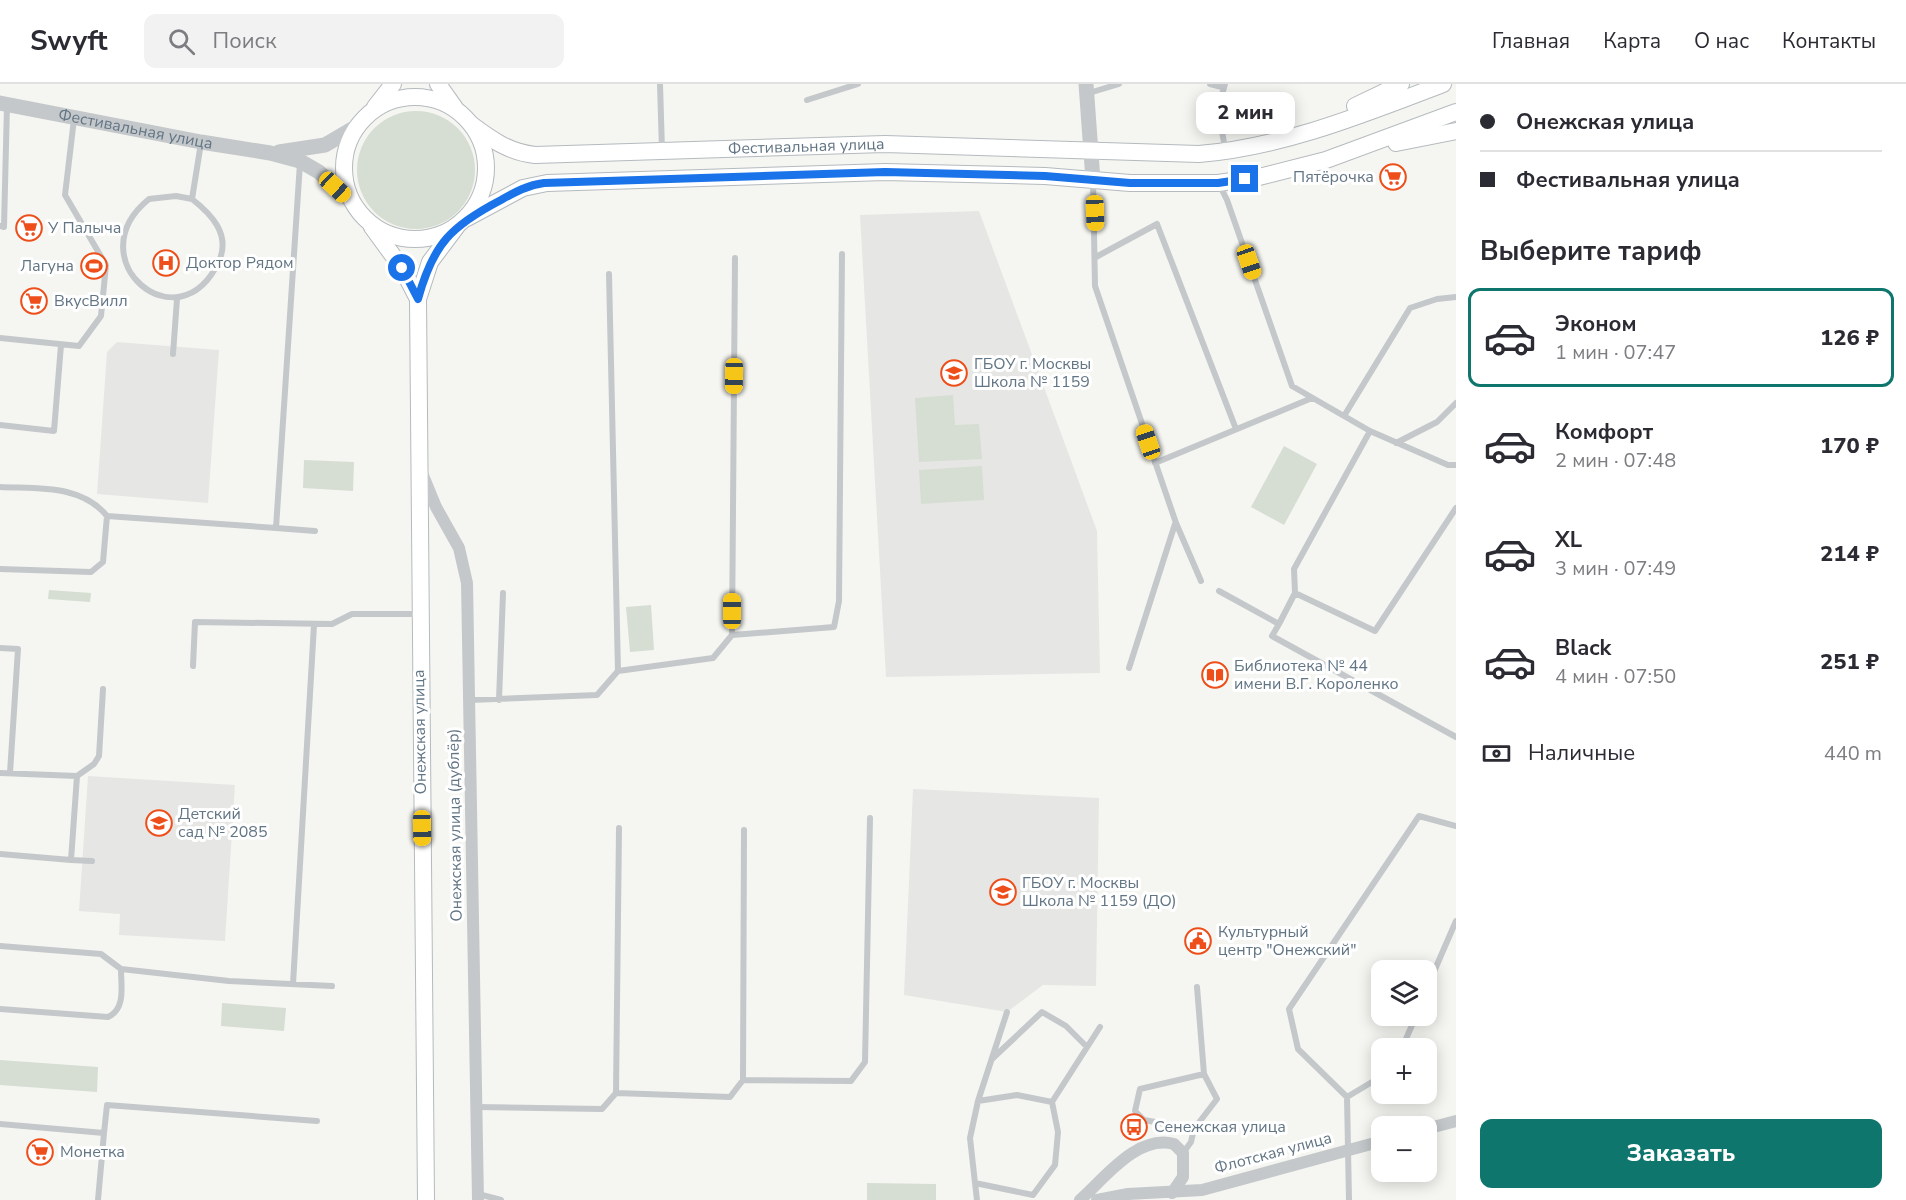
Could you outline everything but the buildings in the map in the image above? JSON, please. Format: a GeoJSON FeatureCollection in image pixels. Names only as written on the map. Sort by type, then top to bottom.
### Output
{"type":"FeatureCollection","features":[{"type":"Feature","properties":{"kind":"main road"},"geometry":{"type":"LineString","coordinates":[[393,84],[365,119],[347,149],[344,162],[345,177],[353,203],[368,222],[385,233],[412,240],[434,237],[462,222],[483,189],[486,169],[481,140],[472,125],[458,111],[438,84]]}},
{"type":"Feature","properties":{"kind":"main road"},"geometry":{"type":"LineString","coordinates":[[1277,141],[1401,84]]}},
{"type":"Feature","properties":{"kind":"main road"},"geometry":{"type":"LineString","coordinates":[[1277,141],[1443,84]]}},
{"type":"Feature","properties":{"kind":"main road"},"geometry":{"type":"LineString","coordinates":[[365,119],[388,103],[424,98],[458,111]]}},
{"type":"Feature","properties":{"kind":"main road"},"geometry":{"type":"LineString","coordinates":[[1351,151],[1456,112]]}},
{"type":"Feature","properties":{"kind":"main road","name":"Фестивальная улица"},"geometry":{"type":"LineString","coordinates":[[472,125],[501,146],[517,153],[535,155],[885,144],[1149,152],[1226,152],[1277,141]]}},
{"type":"Feature","properties":{"kind":"main road"},"geometry":{"type":"LineString","coordinates":[[1351,151],[1456,131]]}},
{"type":"Feature","properties":{"kind":"main road","name":"Фестивальная улица"},"geometry":{"type":"LineString","coordinates":[[462,222],[523,188],[544,183],[885,172],[1218,183],[1258,177],[1351,151]]}},
{"type":"Feature","properties":{"kind":"main road","name":"Онежская улица"},"geometry":{"type":"LineString","coordinates":[[368,222],[402,268],[418,299]]}},
{"type":"Feature","properties":{"kind":"main road","name":"Онежская улица"},"geometry":{"type":"LineString","coordinates":[[426,1200],[417,461],[418,299],[430,261],[462,222]]}},
{"type":"Feature","properties":{"kind":"street"},"geometry":{"type":"LineString","coordinates":[[1087,88],[1093,180]]}},
{"type":"Feature","properties":{"kind":"street","name":"Фестивальная улица"},"geometry":{"type":"LineString","coordinates":[[3,104],[74,119],[270,153],[300,161],[319,172],[353,203]]}},
{"type":"Feature","properties":{"kind":"street","name":"Фестивальная улица"},"geometry":{"type":"LineString","coordinates":[[270,153],[325,145],[365,119]]}},
{"type":"Feature","properties":{"kind":"street","name":"Онежская улица (дублёр)"},"geometry":{"type":"LineString","coordinates":[[417,461],[436,507],[459,548],[467,583],[478,1197]]}},
{"type":"Feature","properties":{"kind":"street"},"geometry":{"type":"LineString","coordinates":[[1437,1126],[1456,1121]]}},
{"type":"Feature","properties":{"kind":"street"},"geometry":{"type":"LineString","coordinates":[[1080,1200],[1122,1162],[1146,1145],[1167,1142],[1179,1148],[1183,1153],[1183,1177],[1173,1197]]}},
{"type":"Feature","properties":{"kind":"street","name":"Флотская улица"},"geometry":{"type":"LineString","coordinates":[[1097,1200],[1128,1194],[1173,1197],[1371,1144]]}},
{"type":"Feature","properties":{"kind":"lane"},"geometry":{"type":"LineString","coordinates":[[660,84],[662,151]]}},
{"type":"Feature","properties":{"kind":"lane"},"geometry":{"type":"LineString","coordinates":[[807,100],[858,84]]}},
{"type":"Feature","properties":{"kind":"lane"},"geometry":{"type":"LineString","coordinates":[[1087,88],[1119,84]]}},
{"type":"Feature","properties":{"kind":"lane"},"geometry":{"type":"LineString","coordinates":[[1210,84],[1223,86],[1218,109],[1226,152]]}},
{"type":"Feature","properties":{"kind":"lane"},"geometry":{"type":"LineString","coordinates":[[0,226],[4,227],[3,104]]}},
{"type":"Feature","properties":{"kind":"lane"},"geometry":{"type":"LineString","coordinates":[[0,338],[79,346],[101,316],[106,265],[65,195],[74,119]]}},
{"type":"Feature","properties":{"kind":"lane"},"geometry":{"type":"LineString","coordinates":[[192,199],[201,142]]}},
{"type":"Feature","properties":{"kind":"lane"},"geometry":{"type":"LineString","coordinates":[[276,528],[300,161]]}},
{"type":"Feature","properties":{"kind":"lane"},"geometry":{"type":"LineString","coordinates":[[1093,180],[1095,286],[1176,523],[1201,581]]}},
{"type":"Feature","properties":{"kind":"lane"},"geometry":{"type":"LineString","coordinates":[[1218,183],[1227,200],[1292,386],[1370,431],[1448,465],[1456,465]]}},
{"type":"Feature","properties":{"kind":"lane"},"geometry":{"type":"LineString","coordinates":[[176,196],[192,199],[216,221],[220,230],[222,255],[203,287],[177,299],[150,292],[139,284],[128,271],[122,255],[123,238],[129,224],[149,199],[176,196]]}},
{"type":"Feature","properties":{"kind":"lane"},"geometry":{"type":"LineString","coordinates":[[1096,257],[1157,225],[1236,429]]}},
{"type":"Feature","properties":{"kind":"lane"},"geometry":{"type":"LineString","coordinates":[[732,635],[834,627],[839,601],[842,254]]}},
{"type":"Feature","properties":{"kind":"lane"},"geometry":{"type":"LineString","coordinates":[[469,700],[597,695],[618,671],[713,658],[732,635],[735,258]]}},
{"type":"Feature","properties":{"kind":"lane"},"geometry":{"type":"LineString","coordinates":[[609,274],[618,671]]}},
{"type":"Feature","properties":{"kind":"lane"},"geometry":{"type":"LineString","coordinates":[[1344,416],[1410,308],[1437,299],[1456,297]]}},
{"type":"Feature","properties":{"kind":"lane"},"geometry":{"type":"LineString","coordinates":[[173,354],[177,299]]}},
{"type":"Feature","properties":{"kind":"lane"},"geometry":{"type":"LineString","coordinates":[[0,425],[54,431],[61,345]]}},
{"type":"Feature","properties":{"kind":"lane"},"geometry":{"type":"LineString","coordinates":[[1155,463],[1312,398]]}},
{"type":"Feature","properties":{"kind":"lane"},"geometry":{"type":"LineString","coordinates":[[1396,442],[1437,422],[1456,403]]}},
{"type":"Feature","properties":{"kind":"lane"},"geometry":{"type":"LineString","coordinates":[[1370,431],[1294,569],[1295,593],[1272,636],[1456,736]]}},
{"type":"Feature","properties":{"kind":"lane"},"geometry":{"type":"LineString","coordinates":[[0,487],[71,492],[89,500],[107,516],[315,531]]}},
{"type":"Feature","properties":{"kind":"lane"},"geometry":{"type":"LineString","coordinates":[[1295,593],[1376,631],[1456,507]]}},
{"type":"Feature","properties":{"kind":"lane"},"geometry":{"type":"LineString","coordinates":[[0,569],[91,572],[103,562],[107,516]]}},
{"type":"Feature","properties":{"kind":"lane"},"geometry":{"type":"LineString","coordinates":[[1129,668],[1176,523]]}},
{"type":"Feature","properties":{"kind":"lane"},"geometry":{"type":"LineString","coordinates":[[1219,591],[1279,624]]}},
{"type":"Feature","properties":{"kind":"lane"},"geometry":{"type":"LineString","coordinates":[[499,700],[503,593]]}},
{"type":"Feature","properties":{"kind":"lane"},"geometry":{"type":"LineString","coordinates":[[193,666],[195,622],[314,625],[332,624],[352,614],[419,614]]}},
{"type":"Feature","properties":{"kind":"lane"},"geometry":{"type":"LineString","coordinates":[[293,984],[314,625]]}},
{"type":"Feature","properties":{"kind":"lane"},"geometry":{"type":"LineString","coordinates":[[0,648],[18,649],[9,773]]}},
{"type":"Feature","properties":{"kind":"lane"},"geometry":{"type":"LineString","coordinates":[[0,773],[77,776],[94,764],[99,756],[104,689]]}},
{"type":"Feature","properties":{"kind":"lane"},"geometry":{"type":"LineString","coordinates":[[71,860],[77,776]]}},
{"type":"Feature","properties":{"kind":"lane"},"geometry":{"type":"LineString","coordinates":[[1349,1200],[1347,1097],[1298,1049],[1289,1009],[1419,816],[1456,826]]}},
{"type":"Feature","properties":{"kind":"lane"},"geometry":{"type":"LineString","coordinates":[[743,1080],[850,1081],[865,1062],[870,818]]}},
{"type":"Feature","properties":{"kind":"lane"},"geometry":{"type":"LineString","coordinates":[[475,1107],[602,1109],[616,1093],[619,828]]}},
{"type":"Feature","properties":{"kind":"lane"},"geometry":{"type":"LineString","coordinates":[[616,1093],[730,1097],[743,1080],[744,830]]}},
{"type":"Feature","properties":{"kind":"lane"},"geometry":{"type":"LineString","coordinates":[[0,854],[92,861]]}},
{"type":"Feature","properties":{"kind":"lane"},"geometry":{"type":"LineString","coordinates":[[1437,965],[1456,921]]}},
{"type":"Feature","properties":{"kind":"lane"},"geometry":{"type":"LineString","coordinates":[[0,946],[101,954],[121,969],[229,981],[332,986]]}},
{"type":"Feature","properties":{"kind":"lane"},"geometry":{"type":"LineString","coordinates":[[0,1009],[108,1017],[116,1014],[120,1007],[121,969]]}},
{"type":"Feature","properties":{"kind":"lane"},"geometry":{"type":"LineString","coordinates":[[1183,1153],[1191,1142],[1194,1129],[1216,1099],[1204,1074],[1197,987]]}},
{"type":"Feature","properties":{"kind":"lane"},"geometry":{"type":"LineString","coordinates":[[977,1200],[970,1138],[978,1101],[1007,1012]]}},
{"type":"Feature","properties":{"kind":"lane"},"geometry":{"type":"LineString","coordinates":[[991,1059],[1042,1012],[1066,1026],[1087,1047]]}},
{"type":"Feature","properties":{"kind":"lane"},"geometry":{"type":"LineString","coordinates":[[975,1183],[1033,1195],[1055,1165],[1058,1131],[1052,1102],[1100,1027]]}},
{"type":"Feature","properties":{"kind":"lane"},"geometry":{"type":"LineString","coordinates":[[1194,1129],[1144,1120],[1135,1112],[1140,1089],[1204,1074]]}},
{"type":"Feature","properties":{"kind":"lane"},"geometry":{"type":"LineString","coordinates":[[1347,1097],[1371,1083]]}},
{"type":"Feature","properties":{"kind":"lane"},"geometry":{"type":"LineString","coordinates":[[978,1101],[1017,1095],[1052,1102]]}},
{"type":"Feature","properties":{"kind":"lane"},"geometry":{"type":"LineString","coordinates":[[98,1200],[106,1105],[317,1121]]}},
{"type":"Feature","properties":{"kind":"lane"},"geometry":{"type":"LineString","coordinates":[[0,1124],[104,1133]]}},
{"type":"Feature","properties":{"kind":"lane"},"geometry":{"type":"LineString","coordinates":[[478,1197],[501,1200]]}},
{"type":"Feature","properties":{"kind":"shaded area"},"geometry":{"type":"Polygon","coordinates":[[[416,111],[439,115],[458,128],[471,147],[475,170],[471,193],[458,212],[439,225],[416,229],[393,225],[374,212],[361,193],[357,170],[361,147],[374,128],[393,115],[416,111]]]}},
{"type":"Feature","properties":{"kind":"shaded area","name":"ГБОУ г. Москвы Школа № 1159"},"geometry":{"type":"Polygon","coordinates":[[[979,211],[1097,531],[1100,673],[886,677],[860,215],[979,211]]]}},
{"type":"Feature","properties":{"kind":"shaded area"},"geometry":{"type":"Polygon","coordinates":[[[117,342],[219,350],[208,503],[97,494],[107,352],[117,342]]]}},
{"type":"Feature","properties":{"kind":"shaded area"},"geometry":{"type":"Polygon","coordinates":[[[953,395],[955,425],[979,424],[982,459],[919,462],[915,398],[953,395]]]}},
{"type":"Feature","properties":{"kind":"shaded area"},"geometry":{"type":"Polygon","coordinates":[[[1284,446],[1317,464],[1284,525],[1251,507],[1284,446]]]}},
{"type":"Feature","properties":{"kind":"shaded area"},"geometry":{"type":"Polygon","coordinates":[[[304,460],[354,462],[353,491],[303,488],[304,460]]]}},
{"type":"Feature","properties":{"kind":"shaded area"},"geometry":{"type":"Polygon","coordinates":[[[982,466],[984,500],[921,504],[919,470],[982,466]]]}},
{"type":"Feature","properties":{"kind":"shaded area"},"geometry":{"type":"Polygon","coordinates":[[[49,590],[91,593],[90,602],[48,599],[49,590]]]}},
{"type":"Feature","properties":{"kind":"shaded area"},"geometry":{"type":"Polygon","coordinates":[[[651,605],[654,650],[630,652],[626,607],[651,605]]]}},
{"type":"Feature","properties":{"kind":"shaded area","name":"Детский сад № 2085"},"geometry":{"type":"Polygon","coordinates":[[[88,776],[235,785],[225,941],[119,935],[120,914],[79,911],[88,776]]]}},
{"type":"Feature","properties":{"kind":"shaded area","name":"ГБОУ г. Москвы Школа № 1159 (ДО)"},"geometry":{"type":"Polygon","coordinates":[[[913,789],[1099,798],[1096,986],[1043,985],[1007,1012],[904,995],[913,789]]]}},
{"type":"Feature","properties":{"kind":"shaded area"},"geometry":{"type":"Polygon","coordinates":[[[222,1003],[286,1008],[284,1031],[221,1026],[222,1003]]]}},
{"type":"Feature","properties":{"kind":"shaded area"},"geometry":{"type":"Polygon","coordinates":[[[0,1060],[98,1067],[97,1092],[0,1085],[0,1060]]]}},
{"type":"Feature","properties":{"kind":"shaded area"},"geometry":{"type":"Polygon","coordinates":[[[867,1183],[936,1184],[936,1200],[867,1200],[867,1183]]]}},
{"type":"Feature","properties":{"kind":"place","name":"Пятёрочка"},"geometry":{"type":"Point","coordinates":[1393,177]}},
{"type":"Feature","properties":{"kind":"place","name":"У Палыча"},"geometry":{"type":"Point","coordinates":[29,228]}},
{"type":"Feature","properties":{"kind":"place","name":"Доктор Рядом"},"geometry":{"type":"Point","coordinates":[166,263]}},
{"type":"Feature","properties":{"kind":"place","name":"Лагуна"},"geometry":{"type":"Point","coordinates":[94,266]}},
{"type":"Feature","properties":{"kind":"place","name":"ВкусВилл"},"geometry":{"type":"Point","coordinates":[34,301]}},
{"type":"Feature","properties":{"kind":"place","name":"ГБОУ г. Москвы Школа № 1159"},"geometry":{"type":"Point","coordinates":[954,373]}},
{"type":"Feature","properties":{"kind":"place","name":"Библиотека № 44 имени В.Г. Короленко"},"geometry":{"type":"Point","coordinates":[1215,675]}},
{"type":"Feature","properties":{"kind":"place","name":"Детский сад № 2085"},"geometry":{"type":"Point","coordinates":[159,823]}},
{"type":"Feature","properties":{"kind":"place","name":"ГБОУ г. Москвы Школа № 1159 (ДО)"},"geometry":{"type":"Point","coordinates":[1003,892]}},
{"type":"Feature","properties":{"kind":"place","name":"Культурный центр \"Онежский\""},"geometry":{"type":"Point","coordinates":[1198,941]}},
{"type":"Feature","properties":{"kind":"place","name":"Сенежская улица"},"geometry":{"type":"Point","coordinates":[1134,1127]}},
{"type":"Feature","properties":{"kind":"place","name":"Монетка"},"geometry":{"type":"Point","coordinates":[40,1152]}},
{"type":"Feature","properties":{"kind":"route"},"geometry":{"type":"LineString","coordinates":[[402,268],[418,299],[430,261],[457,226],[467,218],[534,184],[885,172],[1045,176],[1130,183],[1218,183],[1245,179]]}}]}
